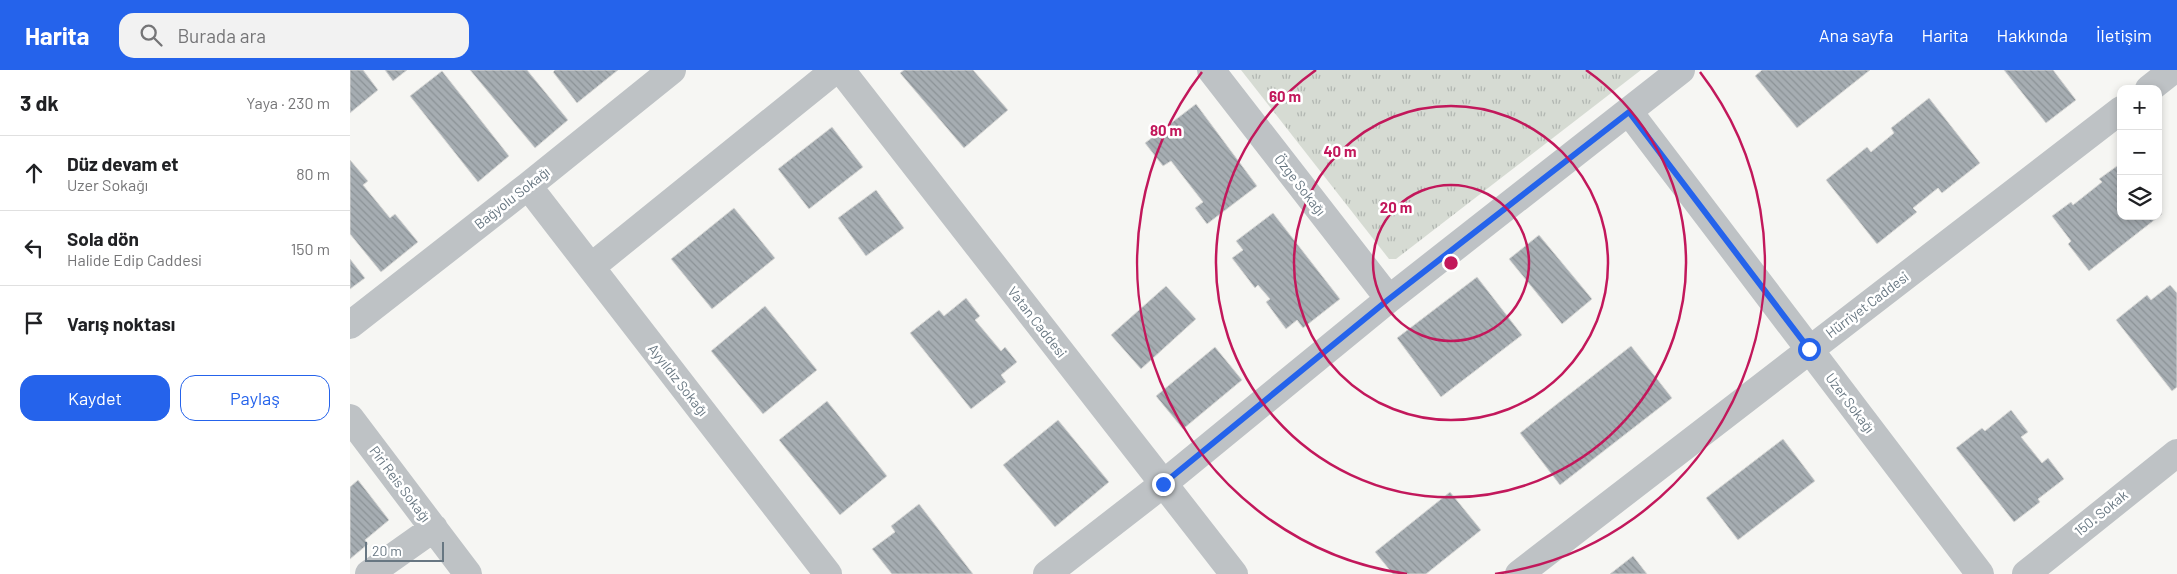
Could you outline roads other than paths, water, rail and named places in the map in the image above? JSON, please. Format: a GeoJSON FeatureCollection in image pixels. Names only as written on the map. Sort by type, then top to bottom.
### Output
{"type":"FeatureCollection","features":[{"type":"Feature","properties":{"kind":"street","name":"Bağyolu Sokağı"},"geometry":{"type":"LineString","coordinates":[[350,325],[528,186],[672,70]]}},
{"type":"Feature","properties":{"kind":"street"},"geometry":{"type":"LineString","coordinates":[[591,267],[835,70]]}},
{"type":"Feature","properties":{"kind":"street","name":"Vatan Caddesi"},"geometry":{"type":"LineString","coordinates":[[840,70],[1234,574]]}},
{"type":"Feature","properties":{"kind":"street","name":"Özge Sokağı"},"geometry":{"type":"LineString","coordinates":[[1211,70],[1389,299]]}},
{"type":"Feature","properties":{"kind":"street"},"geometry":{"type":"LineString","coordinates":[[1047,574],[1163,484],[1389,299],[1681,70]]}},
{"type":"Feature","properties":{"kind":"street"},"geometry":{"type":"LineString","coordinates":[[2154,85],[2173,70]]}},
{"type":"Feature","properties":{"kind":"street","name":"Uzer Sokağı"},"geometry":{"type":"LineString","coordinates":[[1629,112],[1980,574]]}},
{"type":"Feature","properties":{"kind":"street","name":"Hürriyet Caddesi"},"geometry":{"type":"LineString","coordinates":[[1519,574],[2117,113]]}},
{"type":"Feature","properties":{"kind":"street","name":"Ayyıldız Sokağı"},"geometry":{"type":"LineString","coordinates":[[528,186],[828,574]]}},
{"type":"Feature","properties":{"kind":"street","name":"Piri Reis Sokağı"},"geometry":{"type":"LineString","coordinates":[[350,418],[468,574]]}},
{"type":"Feature","properties":{"kind":"street","name":"150. Sokak"},"geometry":{"type":"LineString","coordinates":[[2026,574],[2177,453]]}},
{"type":"Feature","properties":{"kind":"street"},"geometry":{"type":"LineString","coordinates":[[369,574],[434,528]]}}]}
